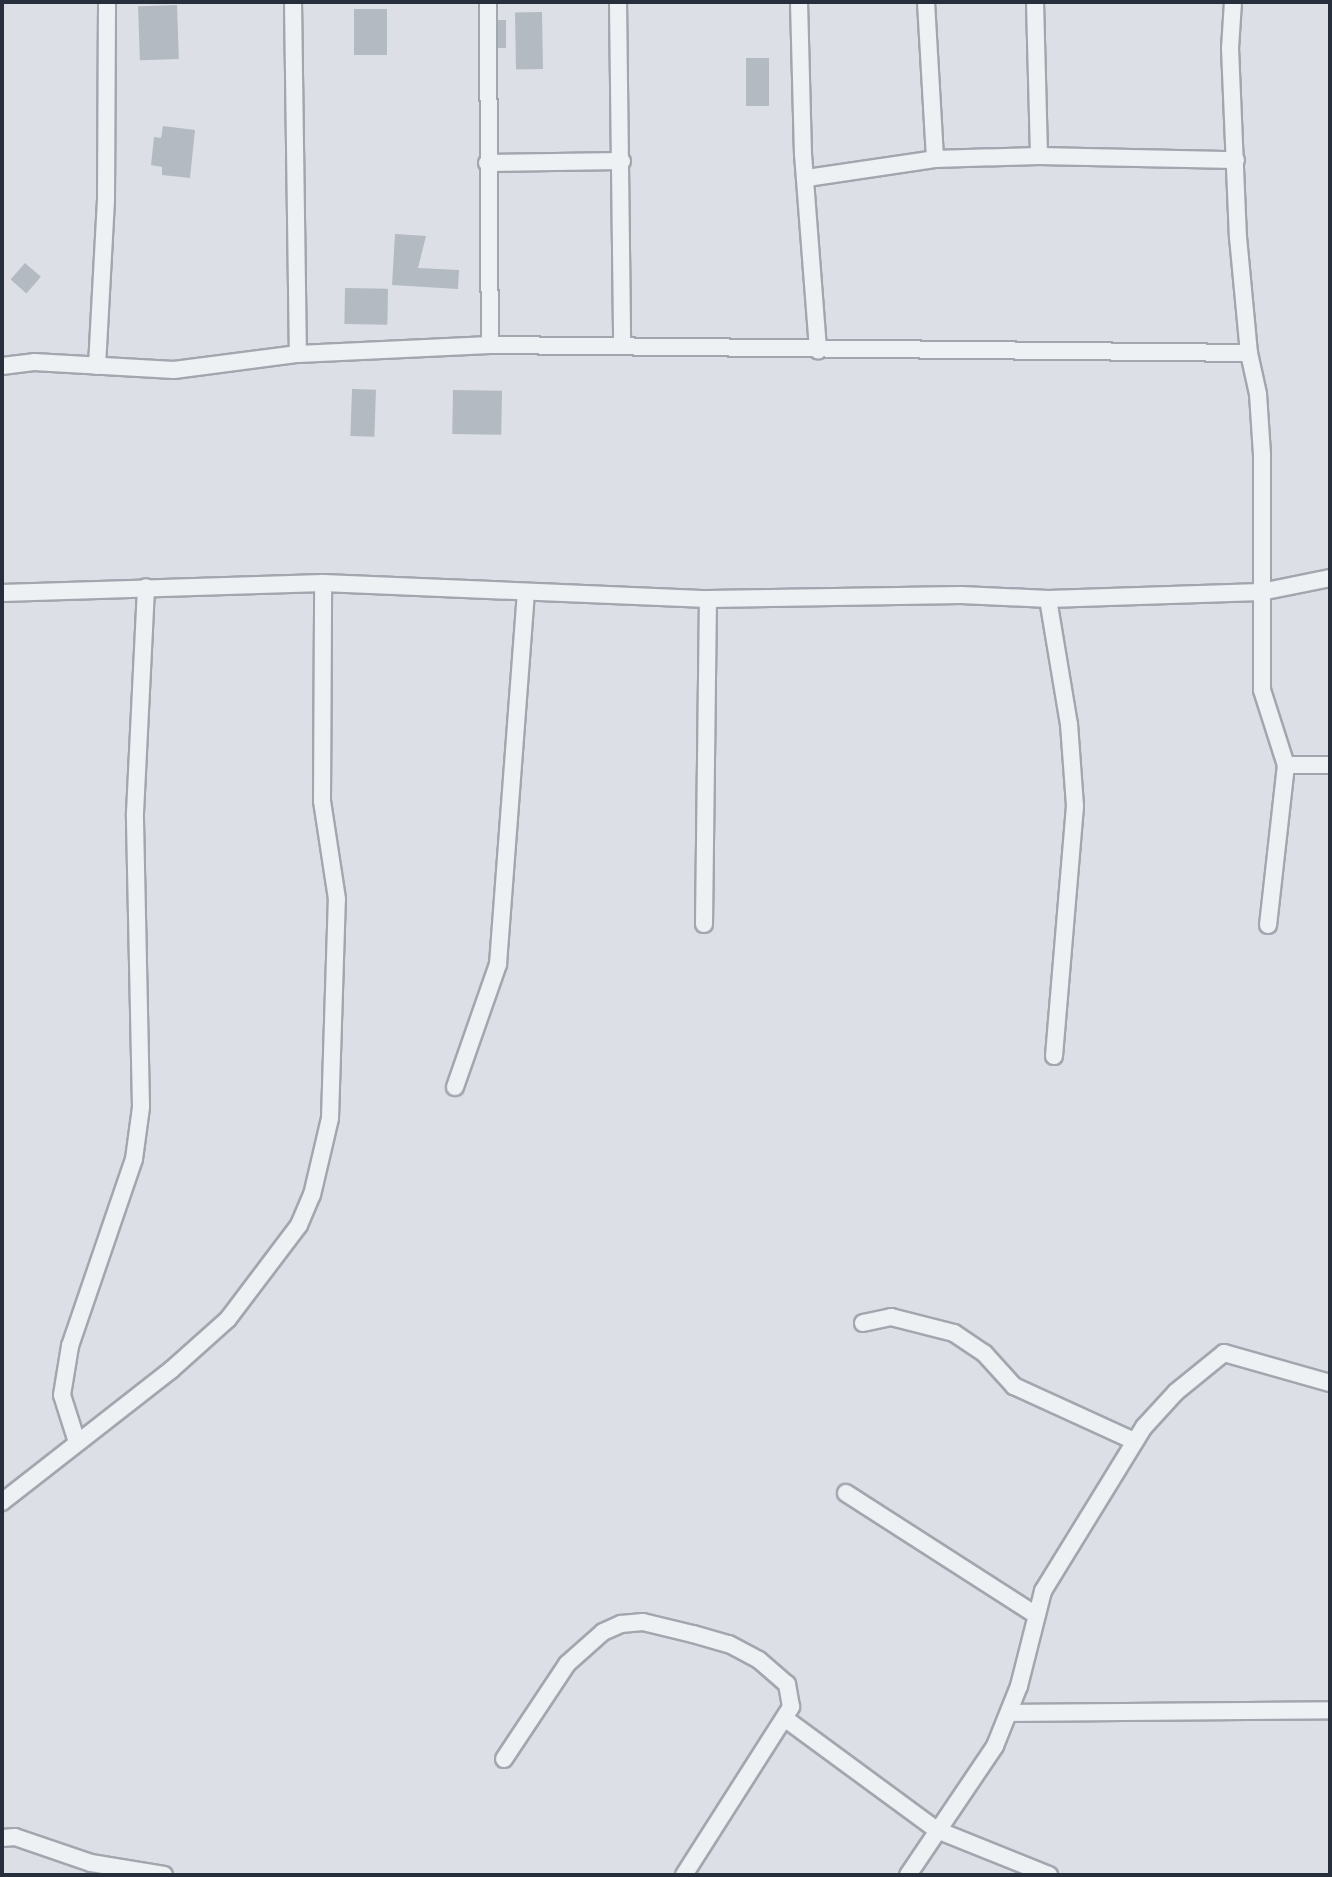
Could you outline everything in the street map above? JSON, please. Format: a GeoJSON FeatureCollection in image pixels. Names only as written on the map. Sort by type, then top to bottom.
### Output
{"type":"FeatureCollection","features":[{"type":"Feature","properties":{"kind":"street"},"geometry":{"type":"LineString","coordinates":[[97,366],[106,198],[107,2]]}},
{"type":"Feature","properties":{"kind":"street"},"geometry":{"type":"LineString","coordinates":[[293,2],[298,354]]}},
{"type":"Feature","properties":{"kind":"street"},"geometry":{"type":"LineString","coordinates":[[488,2],[490,345]]}},
{"type":"Feature","properties":{"kind":"street"},"geometry":{"type":"LineString","coordinates":[[618,2],[622,161],[622,344]]}},
{"type":"Feature","properties":{"kind":"street"},"geometry":{"type":"LineString","coordinates":[[799,2],[818,350]]}},
{"type":"Feature","properties":{"kind":"street"},"geometry":{"type":"LineString","coordinates":[[926,2],[935,159]]}},
{"type":"Feature","properties":{"kind":"street"},"geometry":{"type":"LineString","coordinates":[[1035,2],[1040,156]]}},
{"type":"Feature","properties":{"kind":"street"},"geometry":{"type":"LineString","coordinates":[[1233,2],[1230,48],[1236,160],[1249,353],[1258,394],[1262,455],[1262,690],[1286,765],[1268,925]]}},
{"type":"Feature","properties":{"kind":"street"},"geometry":{"type":"LineString","coordinates":[[807,178],[935,159],[1040,156],[1236,160]]}},
{"type":"Feature","properties":{"kind":"street"},"geometry":{"type":"LineString","coordinates":[[487,163],[622,161]]}},
{"type":"Feature","properties":{"kind":"street"},"geometry":{"type":"LineString","coordinates":[[2,366],[33,362],[174,370],[298,354],[490,345],[622,344],[818,350],[1249,353]]}},
{"type":"Feature","properties":{"kind":"street"},"geometry":{"type":"LineString","coordinates":[[2,593],[323,583],[708,599],[961,595],[1048,599],[1261,592],[1330,578]]}},
{"type":"Feature","properties":{"kind":"street"},"geometry":{"type":"LineString","coordinates":[[2,1502],[172,1370],[228,1319],[299,1225],[315,1185],[330,1118],[337,898],[321,801],[323,583]]}},
{"type":"Feature","properties":{"kind":"street"},"geometry":{"type":"LineString","coordinates":[[77,1442],[62,1395],[70,1346],[134,1159],[141,1107],[135,813],[146,587]]}},
{"type":"Feature","properties":{"kind":"street"},"geometry":{"type":"LineString","coordinates":[[456,1087],[498,964],[526,593]]}},
{"type":"Feature","properties":{"kind":"street"},"geometry":{"type":"LineString","coordinates":[[704,924],[708,599]]}},
{"type":"Feature","properties":{"kind":"street"},"geometry":{"type":"LineString","coordinates":[[1048,599],[1069,724],[1075,806],[1054,1056]]}},
{"type":"Feature","properties":{"kind":"street"},"geometry":{"type":"LineString","coordinates":[[1286,765],[1330,765]]}},
{"type":"Feature","properties":{"kind":"street"},"geometry":{"type":"LineString","coordinates":[[863,1323],[891,1317],[954,1332],[984,1353],[1014,1386],[1134,1441]]}},
{"type":"Feature","properties":{"kind":"street"},"geometry":{"type":"LineString","coordinates":[[908,1875],[937,1830],[977,1777],[1010,1713],[1035,1615],[1055,1567],[1134,1441],[1176,1392],[1224,1353],[1330,1384]]}},
{"type":"Feature","properties":{"kind":"street"},"geometry":{"type":"LineString","coordinates":[[846,1493],[1035,1615]]}},
{"type":"Feature","properties":{"kind":"street"},"geometry":{"type":"LineString","coordinates":[[504,1759],[567,1664],[603,1632],[621,1625],[643,1622],[693,1634],[729,1644],[759,1660],[787,1684],[792,1695],[787,1720],[684,1875]]}},
{"type":"Feature","properties":{"kind":"street"},"geometry":{"type":"LineString","coordinates":[[1010,1713],[1330,1710]]}},
{"type":"Feature","properties":{"kind":"street"},"geometry":{"type":"LineString","coordinates":[[787,1720],[937,1830],[1049,1875]]}},
{"type":"Feature","properties":{"kind":"street"},"geometry":{"type":"LineString","coordinates":[[2,1838],[15,1837],[90,1863],[164,1875]]}},
{"type":"Feature","properties":{"kind":"building"},"geometry":{"type":"Polygon","coordinates":[[[177,5],[179,59],[140,60],[138,6],[177,5]]]}},
{"type":"Feature","properties":{"kind":"building"},"geometry":{"type":"Polygon","coordinates":[[[354,9],[387,9],[387,55],[354,55],[354,9]]]}},
{"type":"Feature","properties":{"kind":"building"},"geometry":{"type":"Polygon","coordinates":[[[515,12],[542,12],[543,69],[516,69],[515,12]]]}},
{"type":"Feature","properties":{"kind":"building"},"geometry":{"type":"Polygon","coordinates":[[[491,20],[506,20],[506,48],[491,48],[491,20]]]}},
{"type":"Feature","properties":{"kind":"building"},"geometry":{"type":"Polygon","coordinates":[[[746,58],[769,58],[769,106],[746,106],[746,58]]]}},
{"type":"Feature","properties":{"kind":"building"},"geometry":{"type":"Polygon","coordinates":[[[163,126],[195,130],[190,178],[162,175],[162,167],[151,165],[154,137],[161,138],[163,126]]]}},
{"type":"Feature","properties":{"kind":"building"},"geometry":{"type":"Polygon","coordinates":[[[395,234],[426,236],[418,268],[459,270],[458,289],[392,285],[395,234]]]}},
{"type":"Feature","properties":{"kind":"building"},"geometry":{"type":"Polygon","coordinates":[[[25,263],[41,277],[26,293],[11,280],[25,263]]]}},
{"type":"Feature","properties":{"kind":"building"},"geometry":{"type":"Polygon","coordinates":[[[345,288],[388,289],[387,325],[344,324],[345,288]]]}},
{"type":"Feature","properties":{"kind":"building"},"geometry":{"type":"Polygon","coordinates":[[[352,389],[376,390],[374,437],[350,436],[352,389]]]}},
{"type":"Feature","properties":{"kind":"building"},"geometry":{"type":"Polygon","coordinates":[[[453,390],[502,391],[501,435],[452,434],[453,390]]]}}]}
